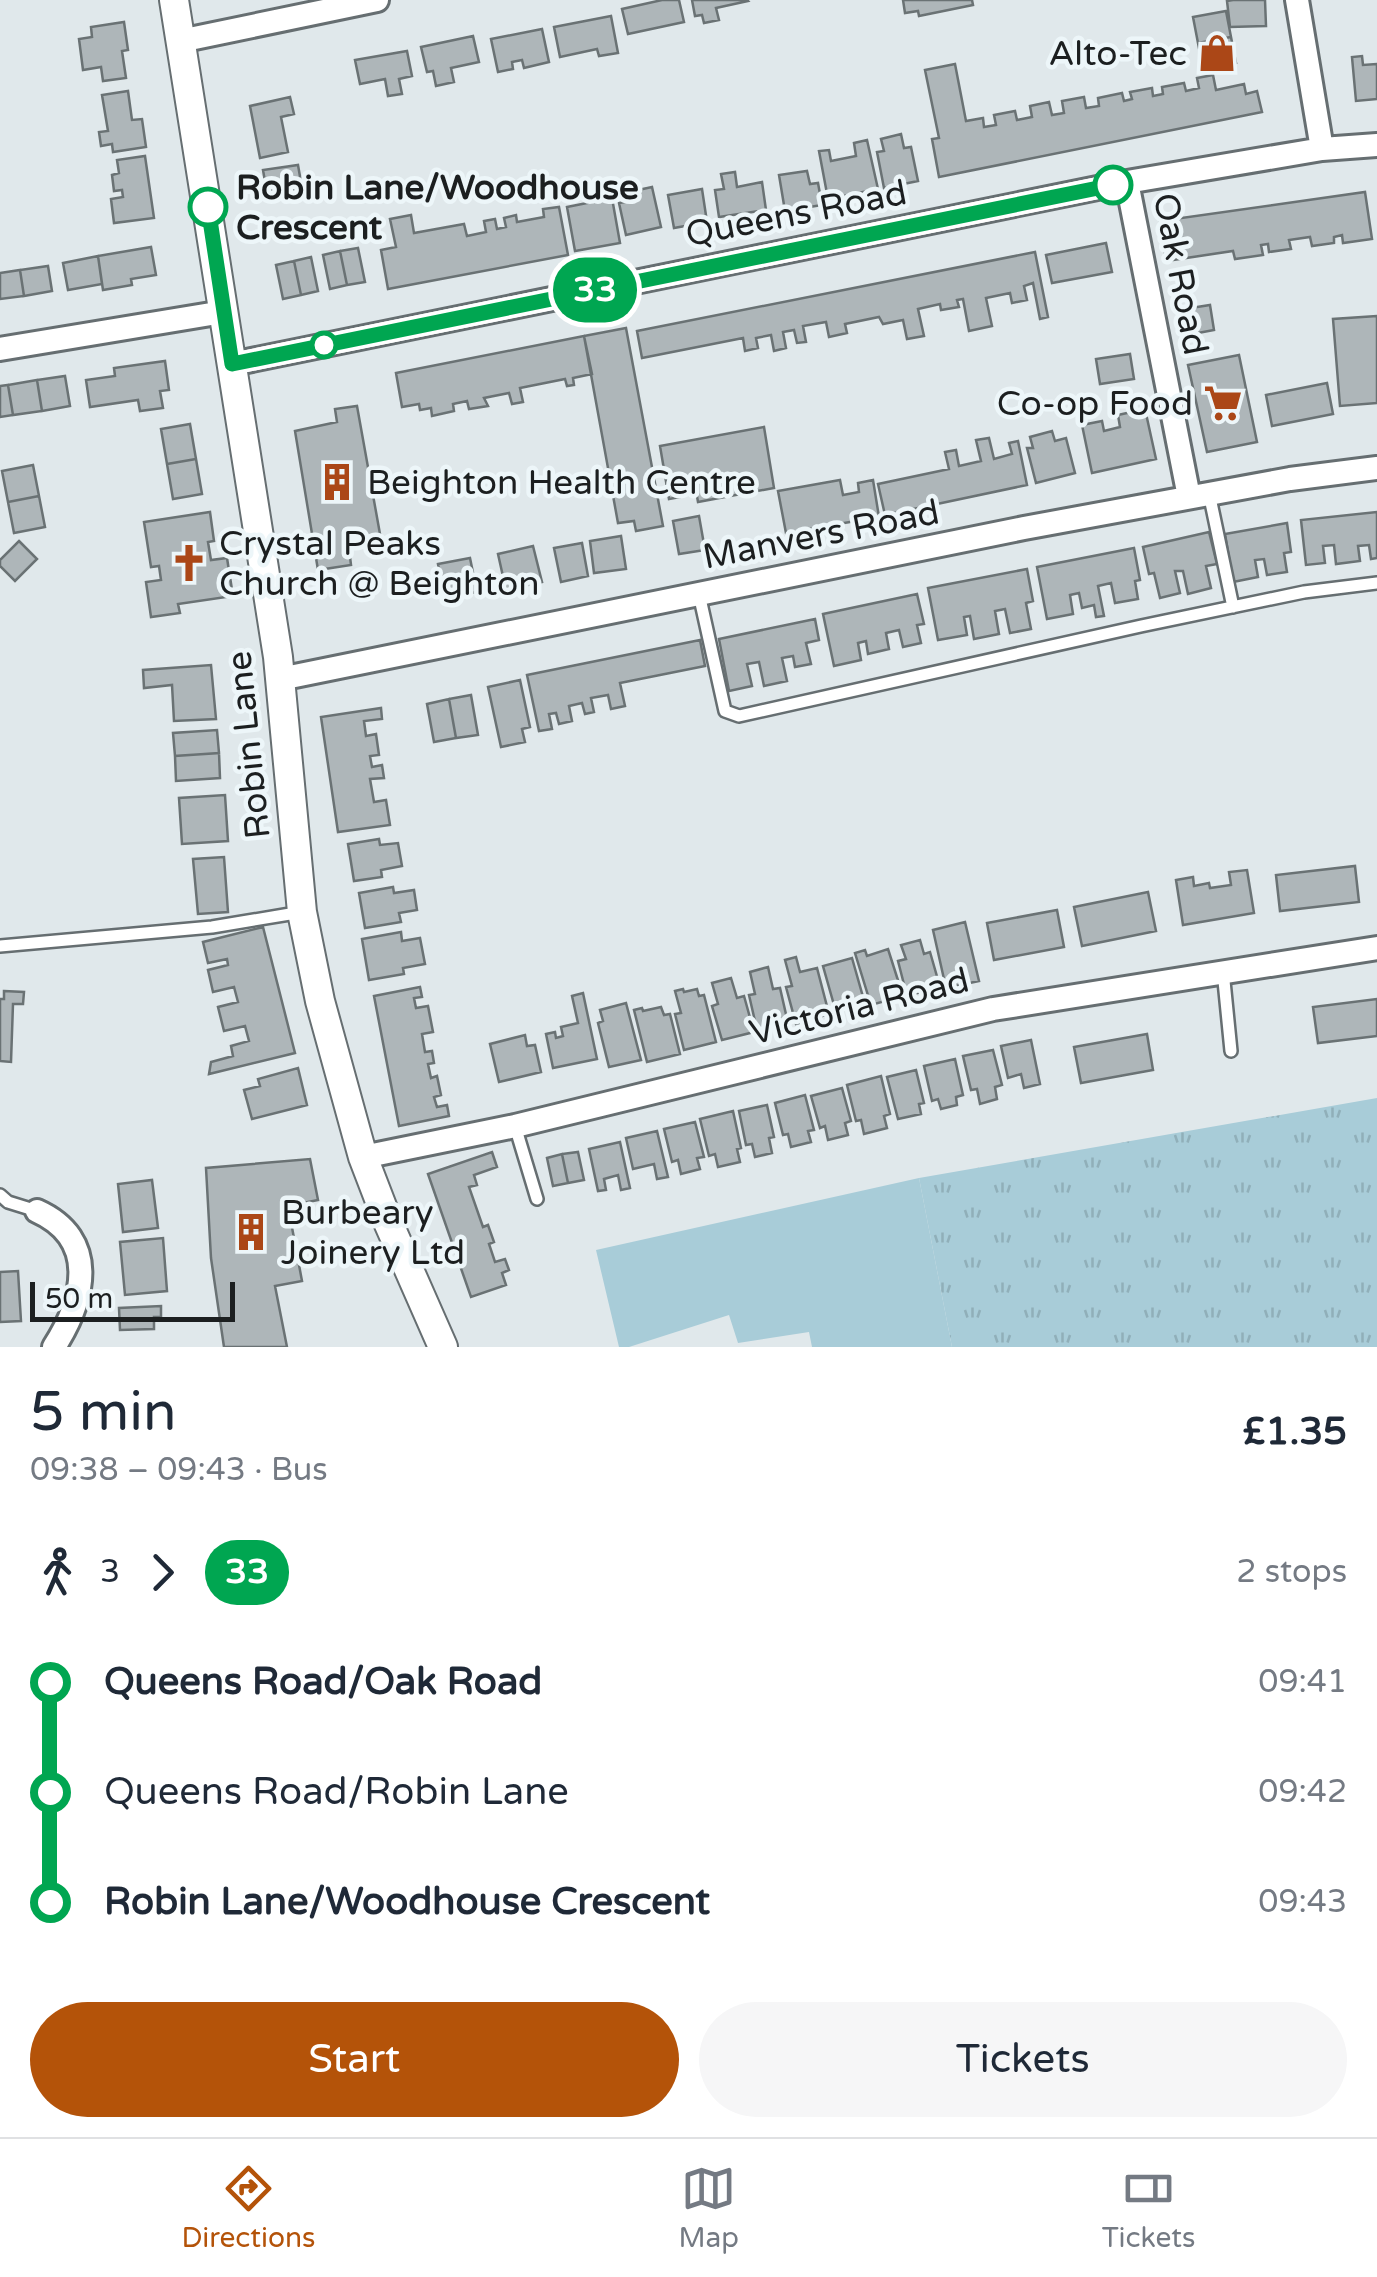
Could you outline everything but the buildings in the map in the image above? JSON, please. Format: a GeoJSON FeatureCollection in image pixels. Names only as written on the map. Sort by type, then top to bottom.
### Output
{"type":"FeatureCollection","features":[{"type":"Feature","properties":{"kind":"street","name":"Robin Lane"},"geometry":{"type":"LineString","coordinates":[[174,0],[280,679],[302,912],[320,1001],[363,1156],[443,1347]]}},
{"type":"Feature","properties":{"kind":"street"},"geometry":{"type":"LineString","coordinates":[[180,41],[377,0]]}},
{"type":"Feature","properties":{"kind":"street"},"geometry":{"type":"LineString","coordinates":[[1297,0],[1322,148]]}},
{"type":"Feature","properties":{"kind":"street","name":"Queens Road"},"geometry":{"type":"LineString","coordinates":[[232,364],[1126,182],[1322,148],[1377,145]]}},
{"type":"Feature","properties":{"kind":"street","name":"Oak Road"},"geometry":{"type":"LineString","coordinates":[[1126,182],[1199,495]]}},
{"type":"Feature","properties":{"kind":"street"},"geometry":{"type":"LineString","coordinates":[[0,349],[223,312]]}},
{"type":"Feature","properties":{"kind":"street","name":"Manvers Road"},"geometry":{"type":"LineString","coordinates":[[280,679],[1024,528],[1290,479],[1377,468]]}},
{"type":"Feature","properties":{"kind":"street","name":"Victoria Road"},"geometry":{"type":"LineString","coordinates":[[363,1156],[515,1126],[993,1010],[1377,948]]}},
{"type":"Feature","properties":{"kind":"street"},"geometry":{"type":"LineString","coordinates":[[37,1211],[55,1219],[73,1238],[81,1270],[78,1300],[54,1347]]}},
{"type":"Feature","properties":{"kind":"lane"},"geometry":{"type":"LineString","coordinates":[[1199,495],[1233,607]]}},
{"type":"Feature","properties":{"kind":"lane"},"geometry":{"type":"LineString","coordinates":[[699,594],[725,711],[739,716],[1304,592],[1377,583]]}},
{"type":"Feature","properties":{"kind":"lane"},"geometry":{"type":"LineString","coordinates":[[0,946],[212,927],[302,912]]}},
{"type":"Feature","properties":{"kind":"lane"},"geometry":{"type":"LineString","coordinates":[[1224,971],[1231,1050]]}},
{"type":"Feature","properties":{"kind":"lane"},"geometry":{"type":"LineString","coordinates":[[515,1126],[537,1199]]}},
{"type":"Feature","properties":{"kind":"lane"},"geometry":{"type":"LineString","coordinates":[[0,1194],[8,1202],[37,1211]]}},
{"type":"Feature","properties":{"kind":"green space"},"geometry":{"type":"Polygon","coordinates":[[[1377,1098],[1377,1347],[952,1347],[919,1178],[1377,1098]]]}},
{"type":"Feature","properties":{"kind":"green space"},"geometry":{"type":"Polygon","coordinates":[[[919,1178],[952,1347],[812,1347],[809,1332],[738,1343],[729,1315],[619,1347],[596,1250],[919,1178]]]}},
{"type":"Feature","properties":{"kind":"bus line","name":"33"},"geometry":{"type":"LineString","coordinates":[[208,207],[232,364],[1113,185]]}},
{"type":"Feature","properties":{"kind":"place","name":"Alto-Tec"},"geometry":{"type":"Point","coordinates":[1217,53]}},
{"type":"Feature","properties":{"kind":"place","name":"Robin Lane/Woodhouse Crescent"},"geometry":{"type":"Point","coordinates":[208,207]}},
{"type":"Feature","properties":{"kind":"place","name":"Co-op Food"},"geometry":{"type":"Point","coordinates":[1223,403]}},
{"type":"Feature","properties":{"kind":"place","name":"Beighton Health Centre"},"geometry":{"type":"Point","coordinates":[337,482]}},
{"type":"Feature","properties":{"kind":"place","name":"Crystal Peaks Church @ Beighton"},"geometry":{"type":"Point","coordinates":[189,563]}},
{"type":"Feature","properties":{"kind":"place","name":"Burbeary Joinery Ltd"},"geometry":{"type":"Point","coordinates":[251,1232]}}]}
